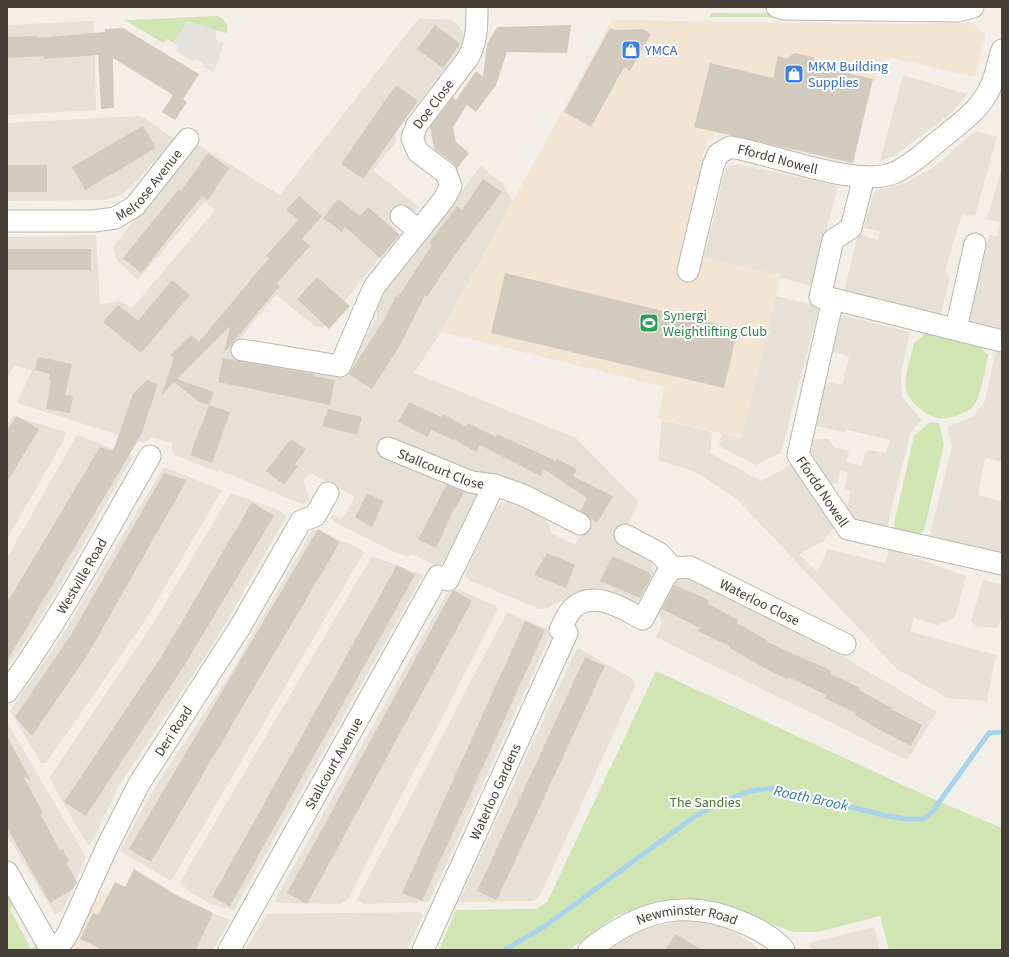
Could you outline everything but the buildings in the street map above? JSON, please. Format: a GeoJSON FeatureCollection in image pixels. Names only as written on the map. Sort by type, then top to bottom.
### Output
{"type":"FeatureCollection","features":[{"type":"Feature","properties":{"kind":"street","name":"Doe Close"},"geometry":{"type":"LineString","coordinates":[[242,350],[340,366],[374,287],[444,199],[451,186],[446,174],[418,152],[412,138],[416,125],[468,58],[474,48],[477,7]]}},
{"type":"Feature","properties":{"kind":"street"},"geometry":{"type":"LineString","coordinates":[[777,7],[784,9],[958,11],[973,7]]}},
{"type":"Feature","properties":{"kind":"street","name":"Ffordd Nowell"},"geometry":{"type":"LineString","coordinates":[[688,271],[712,166],[718,154],[730,147],[848,176],[878,177],[894,173],[909,164],[963,120],[984,99],[996,90],[1002,50]]}},
{"type":"Feature","properties":{"kind":"street","name":"Melrose Avenue"},"geometry":{"type":"LineString","coordinates":[[7,221],[94,221],[115,218],[135,206],[188,139]]}},
{"type":"Feature","properties":{"kind":"street"},"geometry":{"type":"LineString","coordinates":[[864,177],[851,228],[833,240],[820,297],[1002,340]]}},
{"type":"Feature","properties":{"kind":"street"},"geometry":{"type":"LineString","coordinates":[[400,216],[419,231]]}},
{"type":"Feature","properties":{"kind":"street"},"geometry":{"type":"LineString","coordinates":[[956,328],[975,244]]}},
{"type":"Feature","properties":{"kind":"street","name":"Ffordd Nowell"},"geometry":{"type":"LineString","coordinates":[[833,299],[798,455],[848,529],[1002,564]]}},
{"type":"Feature","properties":{"kind":"street","name":"Stallcourt Close"},"geometry":{"type":"LineString","coordinates":[[388,448],[471,482],[494,485],[524,495],[580,524]]}},
{"type":"Feature","properties":{"kind":"street","name":"Westville Road"},"geometry":{"type":"LineString","coordinates":[[7,692],[31,659],[66,605],[150,456]]}},
{"type":"Feature","properties":{"kind":"street","name":"Stallcourt Close"},"geometry":{"type":"LineString","coordinates":[[443,578],[494,485]]}},
{"type":"Feature","properties":{"kind":"street","name":"Deri Road"},"geometry":{"type":"LineString","coordinates":[[51,949],[62,942],[68,933],[107,847],[139,784],[240,627],[301,521],[315,516],[328,493]]}},
{"type":"Feature","properties":{"kind":"street"},"geometry":{"type":"LineString","coordinates":[[625,534],[659,552],[673,568]]}},
{"type":"Feature","properties":{"kind":"street","name":"Waterloo Close"},"geometry":{"type":"LineString","coordinates":[[673,568],[690,567],[845,644]]}},
{"type":"Feature","properties":{"kind":"street","name":"Waterloo Gardens"},"geometry":{"type":"LineString","coordinates":[[423,950],[564,632],[573,608],[589,600],[598,600],[611,604],[643,619],[665,577],[673,568]]}},
{"type":"Feature","properties":{"kind":"street","name":"Stallcourt Avenue"},"geometry":{"type":"LineString","coordinates":[[229,950],[443,578]]}},
{"type":"Feature","properties":{"kind":"street"},"geometry":{"type":"LineString","coordinates":[[7,872],[51,949]]}},
{"type":"Feature","properties":{"kind":"street","name":"Newminster Road"},"geometry":{"type":"LineString","coordinates":[[589,950],[609,934],[628,923],[654,914],[684,909],[711,911],[732,918],[763,933],[784,950]]}},
{"type":"Feature","properties":{"kind":"shaded area"},"geometry":{"type":"Polygon","coordinates":[[[419,18],[451,20],[457,24],[463,33],[464,43],[396,132],[396,142],[373,170],[419,207],[413,213],[402,208],[390,223],[396,229],[396,237],[323,328],[316,327],[276,295],[234,346],[346,370],[377,318],[377,303],[383,293],[481,166],[504,185],[513,203],[441,332],[414,373],[576,438],[639,502],[618,544],[652,563],[653,573],[640,600],[633,602],[595,589],[578,591],[548,608],[540,609],[469,580],[465,573],[496,508],[502,503],[511,502],[545,519],[549,525],[551,533],[575,545],[589,521],[475,489],[478,494],[449,557],[440,564],[433,565],[412,554],[408,557],[387,549],[333,521],[331,517],[333,515],[342,519],[355,497],[310,473],[304,480],[309,500],[302,504],[219,470],[218,472],[174,455],[172,444],[153,437],[144,443],[20,404],[17,402],[32,370],[14,365],[7,378],[7,237],[96,235],[100,304],[121,301],[132,308],[216,209],[204,202],[138,280],[116,259],[113,247],[195,143],[280,195],[419,18]]]}},
{"type":"Feature","properties":{"kind":"shaded area"},"geometry":{"type":"Polygon","coordinates":[[[612,20],[869,24],[973,23],[986,35],[975,75],[970,76],[893,58],[880,62],[875,83],[872,83],[852,164],[715,132],[713,140],[707,139],[682,248],[702,252],[701,257],[781,275],[741,438],[657,418],[665,387],[441,332],[612,20]]]}},
{"type":"Feature","properties":{"kind":"shaded area"},"geometry":{"type":"Polygon","coordinates":[[[94,21],[96,110],[7,115],[7,25],[94,21]]]}},
{"type":"Feature","properties":{"kind":"shaded area"},"geometry":{"type":"Polygon","coordinates":[[[187,22],[216,30],[216,39],[219,42],[224,43],[214,73],[203,66],[204,64],[196,59],[194,62],[176,51],[179,46],[174,43],[187,22]]]}},
{"type":"Feature","properties":{"kind":"shaded area"},"geometry":{"type":"Polygon","coordinates":[[[903,75],[967,94],[952,112],[894,156],[880,161],[903,75]]]}},
{"type":"Feature","properties":{"kind":"shaded area"},"geometry":{"type":"Polygon","coordinates":[[[138,116],[144,118],[174,139],[135,183],[120,196],[103,200],[7,201],[7,123],[138,116]]]}},
{"type":"Feature","properties":{"kind":"shaded area"},"geometry":{"type":"Polygon","coordinates":[[[975,131],[997,137],[975,216],[962,214],[945,271],[950,278],[940,317],[844,292],[858,234],[878,240],[880,231],[863,228],[875,191],[906,183],[934,167],[975,131]]]}},
{"type":"Feature","properties":{"kind":"shaded area"},"geometry":{"type":"Polygon","coordinates":[[[737,164],[838,186],[812,286],[704,258],[726,167],[737,164]]]}},
{"type":"Feature","properties":{"kind":"shaded area"},"geometry":{"type":"Polygon","coordinates":[[[1002,167],[1002,330],[966,322],[989,235],[997,236],[1000,222],[987,219],[1002,167]]]}},
{"type":"Feature","properties":{"kind":"shaded area"},"geometry":{"type":"Polygon","coordinates":[[[776,296],[819,306],[781,453],[756,465],[719,446],[722,434],[741,438],[776,296]]]}},
{"type":"Feature","properties":{"kind":"shaded area"},"geometry":{"type":"Polygon","coordinates":[[[841,315],[910,332],[901,373],[902,397],[922,420],[911,431],[887,527],[854,520],[847,509],[850,491],[844,490],[848,473],[840,470],[838,482],[831,486],[807,450],[805,440],[829,439],[834,447],[849,451],[846,462],[862,466],[864,455],[869,450],[886,453],[890,440],[847,430],[844,432],[816,426],[824,386],[831,382],[842,385],[849,356],[833,352],[841,315]]]}},
{"type":"Feature","properties":{"kind":"shaded area"},"geometry":{"type":"Polygon","coordinates":[[[996,350],[1002,351],[1002,462],[985,458],[978,495],[1002,502],[1002,554],[929,537],[952,446],[947,427],[973,417],[985,401],[996,350]]]}},
{"type":"Feature","properties":{"kind":"shaded area"},"geometry":{"type":"Polygon","coordinates":[[[13,416],[66,432],[64,440],[7,539],[7,425],[13,416]]]}},
{"type":"Feature","properties":{"kind":"shaded area"},"geometry":{"type":"Polygon","coordinates":[[[662,420],[712,432],[710,453],[761,481],[796,462],[835,526],[824,541],[799,554],[817,572],[828,549],[885,563],[889,549],[966,576],[955,618],[938,625],[913,618],[911,632],[996,655],[987,701],[947,698],[897,669],[737,499],[696,472],[658,460],[662,420]]]}},
{"type":"Feature","properties":{"kind":"shaded area"},"geometry":{"type":"Polygon","coordinates":[[[77,435],[133,456],[51,601],[7,667],[7,558],[77,435]]]}},
{"type":"Feature","properties":{"kind":"shaded area"},"geometry":{"type":"Polygon","coordinates":[[[164,467],[222,490],[143,624],[46,763],[41,763],[10,711],[64,633],[164,467]]]}},
{"type":"Feature","properties":{"kind":"shaded area"},"geometry":{"type":"Polygon","coordinates":[[[231,493],[283,512],[286,517],[216,640],[120,784],[90,845],[87,844],[49,778],[151,627],[231,493]]]}},
{"type":"Feature","properties":{"kind":"shaded area"},"geometry":{"type":"Polygon","coordinates":[[[313,529],[357,547],[364,552],[171,881],[120,851],[156,785],[229,676],[313,529]]]}},
{"type":"Feature","properties":{"kind":"shaded area"},"geometry":{"type":"Polygon","coordinates":[[[372,556],[423,575],[234,910],[210,904],[190,892],[180,882],[372,556]]]}},
{"type":"Feature","properties":{"kind":"shaded area"},"geometry":{"type":"Polygon","coordinates":[[[685,575],[840,655],[937,712],[907,760],[656,637],[662,623],[657,610],[671,580],[685,575]]]}},
{"type":"Feature","properties":{"kind":"shaded area"},"geometry":{"type":"Polygon","coordinates":[[[983,580],[1002,584],[1002,618],[997,628],[976,626],[971,621],[983,580]]]}},
{"type":"Feature","properties":{"kind":"shaded area"},"geometry":{"type":"Polygon","coordinates":[[[450,588],[455,588],[496,606],[498,609],[348,899],[340,904],[276,903],[276,898],[450,588]]]}},
{"type":"Feature","properties":{"kind":"shaded area"},"geometry":{"type":"Polygon","coordinates":[[[507,612],[552,631],[429,902],[364,904],[357,900],[507,612]]]}},
{"type":"Feature","properties":{"kind":"shaded area"},"geometry":{"type":"Polygon","coordinates":[[[578,648],[633,679],[635,686],[541,894],[534,901],[459,902],[575,652],[578,648]]]}},
{"type":"Feature","properties":{"kind":"shaded area"},"geometry":{"type":"Polygon","coordinates":[[[7,722],[86,857],[62,911],[55,914],[7,835],[7,722]]]}},
{"type":"Feature","properties":{"kind":"shaded area"},"geometry":{"type":"Polygon","coordinates":[[[96,888],[160,922],[145,950],[68,950],[96,888]]]}},
{"type":"Feature","properties":{"kind":"shaded area"},"geometry":{"type":"Polygon","coordinates":[[[201,910],[230,919],[213,950],[146,950],[201,910]]]}},
{"type":"Feature","properties":{"kind":"shaded area"},"geometry":{"type":"Polygon","coordinates":[[[421,912],[423,915],[407,950],[245,950],[267,914],[421,912]]]}},
{"type":"Feature","properties":{"kind":"shaded area"},"geometry":{"type":"Polygon","coordinates":[[[681,921],[708,922],[733,931],[753,944],[759,950],[606,950],[620,939],[648,928],[681,921]]]}},
{"type":"Feature","properties":{"kind":"shaded area"},"geometry":{"type":"Polygon","coordinates":[[[874,927],[880,950],[811,950],[809,943],[874,927]]]}},
{"type":"Feature","properties":{"kind":"green space"},"geometry":{"type":"Polygon","coordinates":[[[710,13],[820,14],[820,17],[710,17],[710,13]]]}},
{"type":"Feature","properties":{"kind":"green space"},"geometry":{"type":"Polygon","coordinates":[[[216,16],[222,18],[226,22],[227,33],[187,22],[174,43],[167,39],[163,43],[126,21],[128,20],[216,16]]]}},
{"type":"Feature","properties":{"kind":"green space"},"geometry":{"type":"Polygon","coordinates":[[[924,331],[983,343],[982,350],[988,355],[984,375],[978,397],[972,408],[969,410],[952,417],[936,418],[922,410],[909,396],[906,383],[908,366],[914,343],[923,336],[924,331]]]}},
{"type":"Feature","properties":{"kind":"green space"},"geometry":{"type":"Polygon","coordinates":[[[930,422],[939,423],[944,445],[924,530],[920,534],[895,529],[894,524],[914,436],[930,422]]]}},
{"type":"Feature","properties":{"kind":"green space","name":"The Sandies"},"geometry":{"type":"Polygon","coordinates":[[[656,671],[940,802],[1002,828],[1002,950],[889,950],[880,916],[818,932],[794,932],[711,902],[677,900],[655,902],[616,916],[569,950],[439,950],[456,910],[536,909],[547,902],[656,671]]]}},
{"type":"Feature","properties":{"kind":"green space"},"geometry":{"type":"Polygon","coordinates":[[[7,888],[11,892],[12,907],[10,909],[31,949],[37,945],[46,950],[7,950],[7,888]]]}},
{"type":"Feature","properties":{"kind":"waterway","name":"Roath Brook"},"geometry":{"type":"LineString","coordinates":[[505,950],[545,926],[694,817],[724,801],[750,791],[774,788],[887,816],[907,819],[923,819],[932,812],[989,733],[1002,732]]}},
{"type":"Feature","properties":{"kind":"place","name":"YMCA"},"geometry":{"type":"Point","coordinates":[631,50]}},
{"type":"Feature","properties":{"kind":"place","name":"MKM Building Supplies"},"geometry":{"type":"Point","coordinates":[794,74]}},
{"type":"Feature","properties":{"kind":"place","name":"Synergi Weightlifting Club"},"geometry":{"type":"Point","coordinates":[649,323]}}]}
